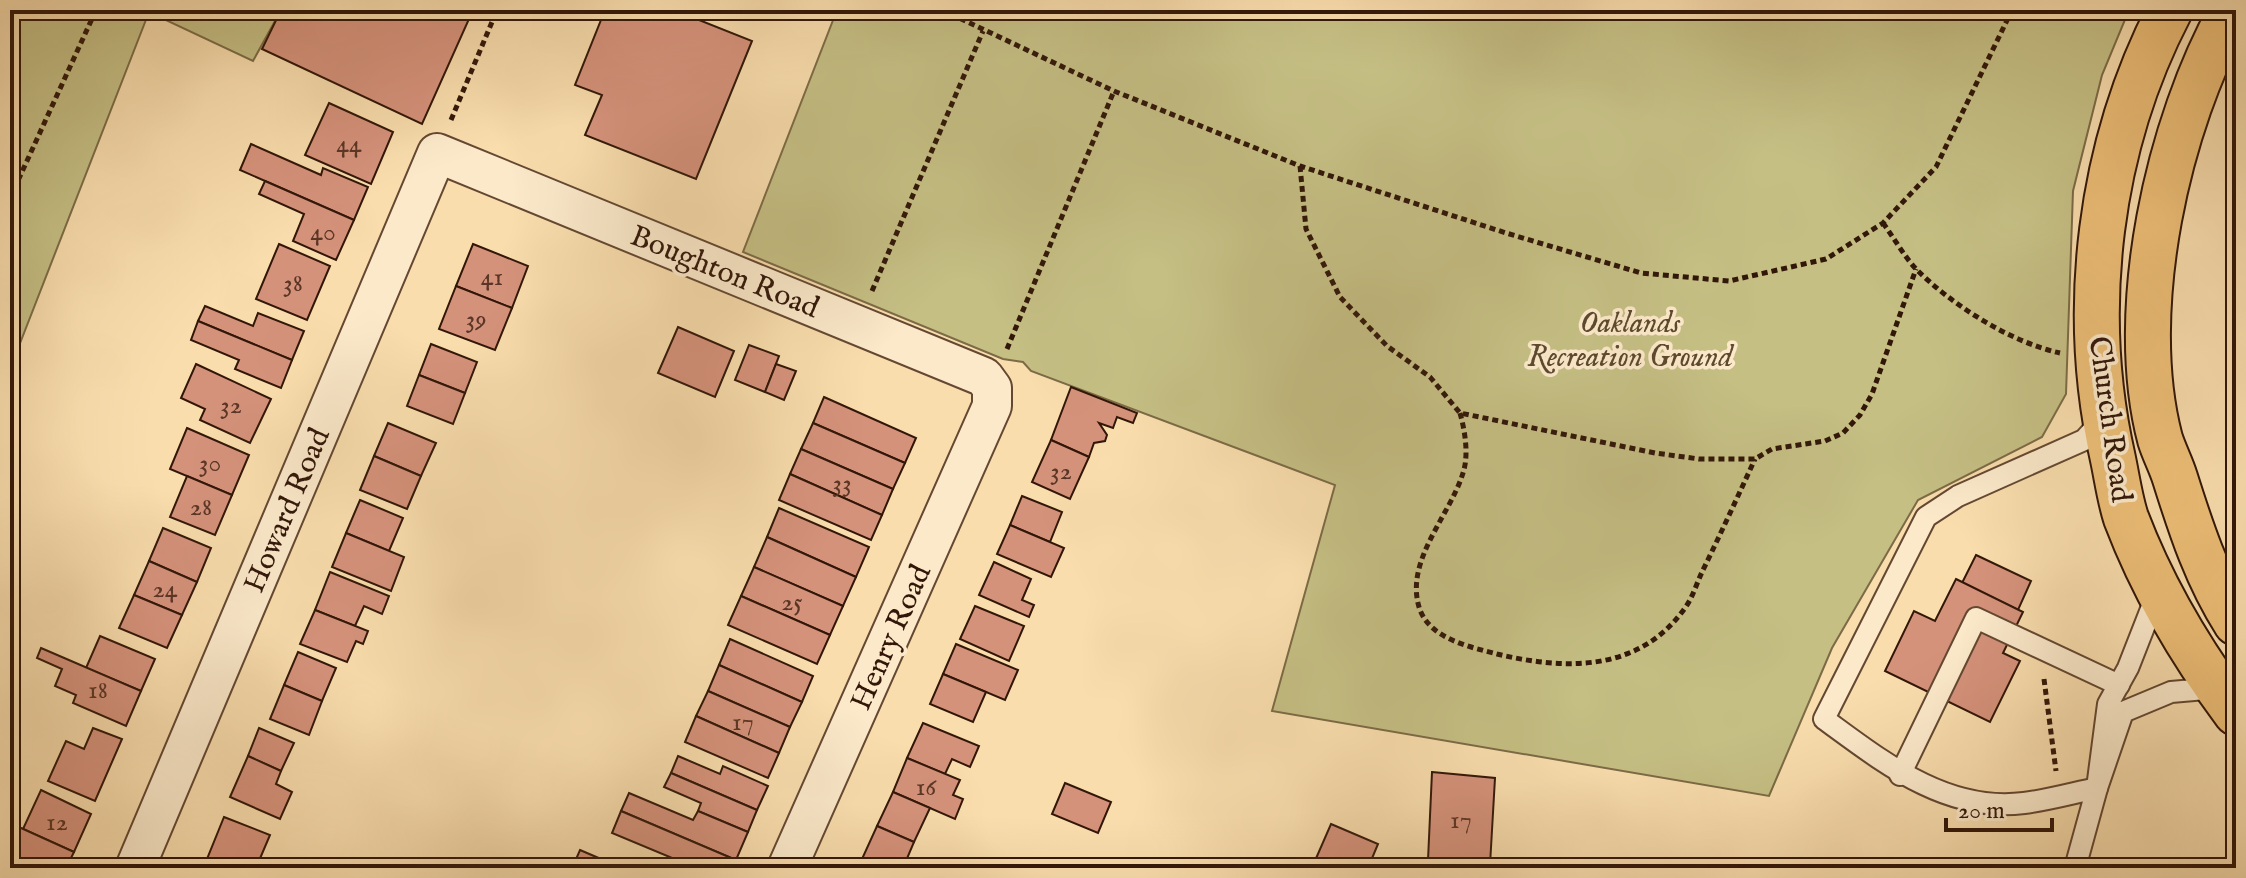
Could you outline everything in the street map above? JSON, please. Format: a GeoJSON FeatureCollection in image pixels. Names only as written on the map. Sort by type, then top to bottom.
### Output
{"type":"FeatureCollection","features":[{"type":"Feature","properties":{"kind":"main road","name":"Church Road"},"geometry":{"type":"LineString","coordinates":[[2170,10],[2145,66],[2110,177],[2098,259],[2097,355],[2105,417],[2125,515],[2158,592],[2227,701]]}},
{"type":"Feature","properties":{"kind":"main road","name":"Church Road"},"geometry":{"type":"LineString","coordinates":[[2232,10],[2218,35],[2178,135],[2149,300],[2150,376],[2160,438],[2192,535],[2236,623]]}},
{"type":"Feature","properties":{"kind":"street","name":"Boughton Road"},"geometry":{"type":"LineString","coordinates":[[437,153],[984,377],[992,397]]}},
{"type":"Feature","properties":{"kind":"street","name":"Howard Road"},"geometry":{"type":"LineString","coordinates":[[135,868],[437,153]]}},
{"type":"Feature","properties":{"kind":"street","name":"Henry Road"},"geometry":{"type":"LineString","coordinates":[[787,868],[992,397]]}},
{"type":"Feature","properties":{"kind":"lane"},"geometry":{"type":"LineString","coordinates":[[2097,788],[2021,803],[1957,798],[1900,775],[1824,719],[1926,517],[1958,496],[2084,440],[2105,417]]}},
{"type":"Feature","properties":{"kind":"lane"},"geometry":{"type":"LineString","coordinates":[[2097,788],[2108,704],[2158,592]]}},
{"type":"Feature","properties":{"kind":"lane"},"geometry":{"type":"LineString","coordinates":[[1900,775],[1976,618],[2119,685]]}},
{"type":"Feature","properties":{"kind":"lane"},"geometry":{"type":"LineString","coordinates":[[2075,868],[2097,788],[2123,712],[2171,692],[2227,701]]}},
{"type":"Feature","properties":{"kind":"path"},"geometry":{"type":"LineString","coordinates":[[10,198],[96,10]]}},
{"type":"Feature","properties":{"kind":"path"},"geometry":{"type":"LineString","coordinates":[[437,153],[497,10]]}},
{"type":"Feature","properties":{"kind":"path"},"geometry":{"type":"LineString","coordinates":[[942,10],[1114,91],[1300,166],[1641,273],[1729,281],[1826,259],[1883,223],[1936,167],[2012,10]]}},
{"type":"Feature","properties":{"kind":"path"},"geometry":{"type":"LineString","coordinates":[[858,326],[983,31]]}},
{"type":"Feature","properties":{"kind":"path"},"geometry":{"type":"LineString","coordinates":[[992,397],[1114,91]]}},
{"type":"Feature","properties":{"kind":"path"},"geometry":{"type":"LineString","coordinates":[[1300,166],[1306,229],[1340,297],[1387,346],[1430,377],[1460,413],[1465,431],[1465,470],[1425,551],[1417,595],[1421,611],[1439,633],[1460,643],[1563,665],[1605,662],[1626,654],[1668,626],[1686,608],[1755,459]]}},
{"type":"Feature","properties":{"kind":"path"},"geometry":{"type":"LineString","coordinates":[[1883,223],[1916,269],[1981,319],[2006,334],[2058,353],[2097,355]]}},
{"type":"Feature","properties":{"kind":"path"},"geometry":{"type":"LineString","coordinates":[[1460,413],[1655,453],[1699,459],[1755,459],[1772,449],[1825,441],[1843,433],[1860,415],[1872,394],[1916,269]]}},
{"type":"Feature","properties":{"kind":"path"},"geometry":{"type":"LineString","coordinates":[[2055,655],[2041,683],[2060,796]]}},
{"type":"Feature","properties":{"kind":"green space"},"geometry":{"type":"Polygon","coordinates":[[[10,10],[281,10],[253,61],[149,12],[10,369],[10,10]]]}},
{"type":"Feature","properties":{"kind":"green space","name":"Oaklands Recreation Ground"},"geometry":{"type":"Polygon","coordinates":[[[837,10],[2129,10],[2102,75],[2073,191],[2066,394],[2042,437],[1918,500],[1832,648],[1769,796],[1272,711],[1335,485],[1031,371],[1023,362],[1003,359],[743,252],[837,10]]]}},
{"type":"Feature","properties":{"kind":"building"},"geometry":{"type":"Polygon","coordinates":[[[281,10],[473,10],[422,124],[262,49],[281,10]]]}},
{"type":"Feature","properties":{"kind":"building"},"geometry":{"type":"Polygon","coordinates":[[[605,10],[674,10],[752,41],[696,179],[585,135],[602,95],[575,85],[605,10]]]}},
{"type":"Feature","properties":{"kind":"building"},"geometry":{"type":"Polygon","coordinates":[[[329,103],[393,132],[371,184],[305,155],[329,103]]]}},
{"type":"Feature","properties":{"kind":"building"},"geometry":{"type":"Polygon","coordinates":[[[251,144],[321,175],[323,168],[368,187],[354,220],[240,170],[251,144]]]}},
{"type":"Feature","properties":{"kind":"building"},"geometry":{"type":"Polygon","coordinates":[[[265,181],[354,220],[336,260],[293,241],[304,214],[259,194],[265,181]]]}},
{"type":"Feature","properties":{"kind":"building"},"geometry":{"type":"Polygon","coordinates":[[[279,244],[330,266],[307,320],[256,299],[279,244]]]}},
{"type":"Feature","properties":{"kind":"building"},"geometry":{"type":"Polygon","coordinates":[[[473,244],[528,266],[512,308],[456,286],[473,244]]]}},
{"type":"Feature","properties":{"kind":"building"},"geometry":{"type":"Polygon","coordinates":[[[456,286],[512,308],[495,350],[439,329],[456,286]]]}},
{"type":"Feature","properties":{"kind":"building"},"geometry":{"type":"Polygon","coordinates":[[[205,306],[253,326],[258,313],[304,331],[292,360],[198,321],[205,306]]]}},
{"type":"Feature","properties":{"kind":"building"},"geometry":{"type":"Polygon","coordinates":[[[198,321],[292,360],[281,388],[235,369],[239,360],[191,340],[198,321]]]}},
{"type":"Feature","properties":{"kind":"building"},"geometry":{"type":"Polygon","coordinates":[[[678,327],[734,351],[715,397],[658,373],[678,327]]]}},
{"type":"Feature","properties":{"kind":"building"},"geometry":{"type":"Polygon","coordinates":[[[431,344],[477,362],[465,393],[419,375],[431,344]]]}},
{"type":"Feature","properties":{"kind":"building"},"geometry":{"type":"Polygon","coordinates":[[[749,345],[779,356],[765,392],[735,380],[749,345]]]}},
{"type":"Feature","properties":{"kind":"building"},"geometry":{"type":"Polygon","coordinates":[[[196,364],[271,399],[250,443],[200,420],[205,409],[181,398],[196,364]]]}},
{"type":"Feature","properties":{"kind":"building"},"geometry":{"type":"Polygon","coordinates":[[[776,364],[796,371],[784,400],[765,392],[776,364]]]}},
{"type":"Feature","properties":{"kind":"building"},"geometry":{"type":"Polygon","coordinates":[[[419,375],[465,393],[453,424],[407,406],[419,375]]]}},
{"type":"Feature","properties":{"kind":"building"},"geometry":{"type":"Polygon","coordinates":[[[1071,387],[1137,413],[1133,423],[1117,417],[1113,428],[1099,423],[1107,435],[1105,441],[1094,443],[1089,457],[1051,440],[1071,387]]]}},
{"type":"Feature","properties":{"kind":"building"},"geometry":{"type":"Polygon","coordinates":[[[824,397],[916,438],[905,463],[813,423],[824,397]]]}},
{"type":"Feature","properties":{"kind":"building"},"geometry":{"type":"Polygon","coordinates":[[[388,423],[436,443],[421,476],[374,456],[388,423]]]}},
{"type":"Feature","properties":{"kind":"building"},"geometry":{"type":"Polygon","coordinates":[[[813,423],[905,463],[893,489],[801,449],[813,423]]]}},
{"type":"Feature","properties":{"kind":"building"},"geometry":{"type":"Polygon","coordinates":[[[187,428],[249,455],[232,495],[170,469],[187,428]]]}},
{"type":"Feature","properties":{"kind":"building"},"geometry":{"type":"Polygon","coordinates":[[[1051,440],[1089,457],[1070,499],[1032,482],[1051,440]]]}},
{"type":"Feature","properties":{"kind":"building"},"geometry":{"type":"Polygon","coordinates":[[[801,449],[893,489],[882,515],[790,474],[801,449]]]}},
{"type":"Feature","properties":{"kind":"building"},"geometry":{"type":"Polygon","coordinates":[[[374,456],[421,476],[407,509],[360,490],[374,456]]]}},
{"type":"Feature","properties":{"kind":"building"},"geometry":{"type":"Polygon","coordinates":[[[790,474],[882,515],[871,540],[779,500],[790,474]]]}},
{"type":"Feature","properties":{"kind":"building"},"geometry":{"type":"Polygon","coordinates":[[[187,476],[232,495],[215,535],[170,517],[187,476]]]}},
{"type":"Feature","properties":{"kind":"building"},"geometry":{"type":"Polygon","coordinates":[[[1022,496],[1062,512],[1050,542],[1010,525],[1022,496]]]}},
{"type":"Feature","properties":{"kind":"building"},"geometry":{"type":"Polygon","coordinates":[[[360,500],[403,518],[389,551],[346,533],[360,500]]]}},
{"type":"Feature","properties":{"kind":"building"},"geometry":{"type":"Polygon","coordinates":[[[779,508],[869,547],[856,577],[767,537],[779,508]]]}},
{"type":"Feature","properties":{"kind":"building"},"geometry":{"type":"Polygon","coordinates":[[[1010,525],[1064,548],[1051,577],[997,554],[1010,525]]]}},
{"type":"Feature","properties":{"kind":"building"},"geometry":{"type":"Polygon","coordinates":[[[163,528],[211,548],[197,582],[149,561],[163,528]]]}},
{"type":"Feature","properties":{"kind":"building"},"geometry":{"type":"Polygon","coordinates":[[[346,533],[404,557],[391,591],[332,567],[346,533]]]}},
{"type":"Feature","properties":{"kind":"building"},"geometry":{"type":"Polygon","coordinates":[[[767,537],[856,577],[843,606],[754,567],[767,537]]]}},
{"type":"Feature","properties":{"kind":"building"},"geometry":{"type":"Polygon","coordinates":[[[1976,555],[2031,581],[2018,610],[1962,583],[1976,555]]]}},
{"type":"Feature","properties":{"kind":"building"},"geometry":{"type":"Polygon","coordinates":[[[149,561],[197,582],[182,615],[134,595],[149,561]]]}},
{"type":"Feature","properties":{"kind":"building"},"geometry":{"type":"Polygon","coordinates":[[[994,562],[1031,579],[1022,600],[1034,605],[1029,617],[979,595],[994,562]]]}},
{"type":"Feature","properties":{"kind":"building"},"geometry":{"type":"Polygon","coordinates":[[[754,567],[843,606],[830,635],[741,596],[754,567]]]}},
{"type":"Feature","properties":{"kind":"building"},"geometry":{"type":"Polygon","coordinates":[[[330,572],[389,596],[382,614],[364,606],[355,626],[315,610],[330,572]]]}},
{"type":"Feature","properties":{"kind":"building"},"geometry":{"type":"Polygon","coordinates":[[[1956,579],[2023,612],[2003,653],[2020,661],[1990,722],[1885,671],[1914,611],[1935,621],[1956,579]]]}},
{"type":"Feature","properties":{"kind":"building"},"geometry":{"type":"Polygon","coordinates":[[[134,595],[182,615],[167,648],[119,628],[134,595]]]}},
{"type":"Feature","properties":{"kind":"building"},"geometry":{"type":"Polygon","coordinates":[[[741,596],[830,635],[817,664],[728,625],[741,596]]]}},
{"type":"Feature","properties":{"kind":"building"},"geometry":{"type":"Polygon","coordinates":[[[975,606],[1024,626],[1009,661],[960,639],[975,606]]]}},
{"type":"Feature","properties":{"kind":"building"},"geometry":{"type":"Polygon","coordinates":[[[315,610],[368,631],[363,644],[356,641],[347,662],[300,644],[315,610]]]}},
{"type":"Feature","properties":{"kind":"building"},"geometry":{"type":"Polygon","coordinates":[[[100,636],[155,659],[141,691],[86,668],[100,636]]]}},
{"type":"Feature","properties":{"kind":"building"},"geometry":{"type":"Polygon","coordinates":[[[730,639],[813,676],[802,702],[719,665],[730,639]]]}},
{"type":"Feature","properties":{"kind":"building"},"geometry":{"type":"Polygon","coordinates":[[[956,644],[1018,670],[1005,700],[943,674],[956,644]]]}},
{"type":"Feature","properties":{"kind":"building"},"geometry":{"type":"Polygon","coordinates":[[[41,648],[141,691],[126,726],[73,703],[76,695],[55,686],[62,669],[37,658],[41,648]]]}},
{"type":"Feature","properties":{"kind":"building"},"geometry":{"type":"Polygon","coordinates":[[[298,652],[336,668],[322,701],[284,685],[298,652]]]}},
{"type":"Feature","properties":{"kind":"building"},"geometry":{"type":"Polygon","coordinates":[[[719,665],[802,702],[790,727],[708,691],[719,665]]]}},
{"type":"Feature","properties":{"kind":"building"},"geometry":{"type":"Polygon","coordinates":[[[943,674],[986,692],[973,722],[930,704],[943,674]]]}},
{"type":"Feature","properties":{"kind":"building"},"geometry":{"type":"Polygon","coordinates":[[[284,685],[322,701],[309,735],[270,719],[284,685]]]}},
{"type":"Feature","properties":{"kind":"building"},"geometry":{"type":"Polygon","coordinates":[[[708,691],[790,727],[779,753],[696,716],[708,691]]]}},
{"type":"Feature","properties":{"kind":"building"},"geometry":{"type":"Polygon","coordinates":[[[696,716],[779,753],[768,778],[685,742],[696,716]]]}},
{"type":"Feature","properties":{"kind":"building"},"geometry":{"type":"Polygon","coordinates":[[[923,723],[979,746],[970,767],[952,759],[945,774],[907,758],[923,723]]]}},
{"type":"Feature","properties":{"kind":"building"},"geometry":{"type":"Polygon","coordinates":[[[93,728],[122,739],[95,801],[48,781],[66,741],[84,749],[93,728]]]}},
{"type":"Feature","properties":{"kind":"building"},"geometry":{"type":"Polygon","coordinates":[[[259,728],[294,743],[281,771],[248,756],[259,728]]]}},
{"type":"Feature","properties":{"kind":"building"},"geometry":{"type":"Polygon","coordinates":[[[248,756],[281,771],[276,784],[292,792],[280,819],[230,797],[248,756]]]}},
{"type":"Feature","properties":{"kind":"building"},"geometry":{"type":"Polygon","coordinates":[[[678,756],[720,774],[723,766],[768,786],[757,810],[671,773],[678,756]]]}},
{"type":"Feature","properties":{"kind":"building"},"geometry":{"type":"Polygon","coordinates":[[[907,758],[960,780],[953,795],[963,799],[955,819],[893,792],[907,758]]]}},
{"type":"Feature","properties":{"kind":"building"},"geometry":{"type":"Polygon","coordinates":[[[1432,772],[1495,778],[1490,865],[1428,860],[1432,772]]]}},
{"type":"Feature","properties":{"kind":"building"},"geometry":{"type":"Polygon","coordinates":[[[671,773],[757,810],[748,832],[698,811],[701,803],[664,787],[671,773]]]}},
{"type":"Feature","properties":{"kind":"building"},"geometry":{"type":"Polygon","coordinates":[[[1065,783],[1111,802],[1098,833],[1052,814],[1065,783]]]}},
{"type":"Feature","properties":{"kind":"building"},"geometry":{"type":"Polygon","coordinates":[[[41,790],[91,814],[74,852],[23,829],[41,790]]]}},
{"type":"Feature","properties":{"kind":"building"},"geometry":{"type":"Polygon","coordinates":[[[893,792],[930,808],[914,842],[877,826],[893,792]]]}},
{"type":"Feature","properties":{"kind":"building"},"geometry":{"type":"Polygon","coordinates":[[[629,793],[693,820],[698,811],[748,832],[736,860],[621,811],[629,793]]]}},
{"type":"Feature","properties":{"kind":"building"},"geometry":{"type":"Polygon","coordinates":[[[621,811],[736,860],[733,868],[673,868],[677,860],[612,833],[621,811]]]}},
{"type":"Feature","properties":{"kind":"building"},"geometry":{"type":"Polygon","coordinates":[[[224,817],[270,835],[256,868],[216,868],[205,864],[224,817]]]}},
{"type":"Feature","properties":{"kind":"building"},"geometry":{"type":"Polygon","coordinates":[[[10,823],[74,852],[66,868],[10,868],[16,849],[10,847],[10,823]]]}},
{"type":"Feature","properties":{"kind":"building"},"geometry":{"type":"Polygon","coordinates":[[[1331,824],[1378,844],[1368,868],[1327,868],[1314,863],[1331,824]]]}},
{"type":"Feature","properties":{"kind":"building"},"geometry":{"type":"Polygon","coordinates":[[[877,826],[914,842],[903,868],[881,868],[862,859],[877,826]]]}},
{"type":"Feature","properties":{"kind":"building"},"geometry":{"type":"Polygon","coordinates":[[[580,850],[622,868],[573,866],[580,850]]]}}]}
